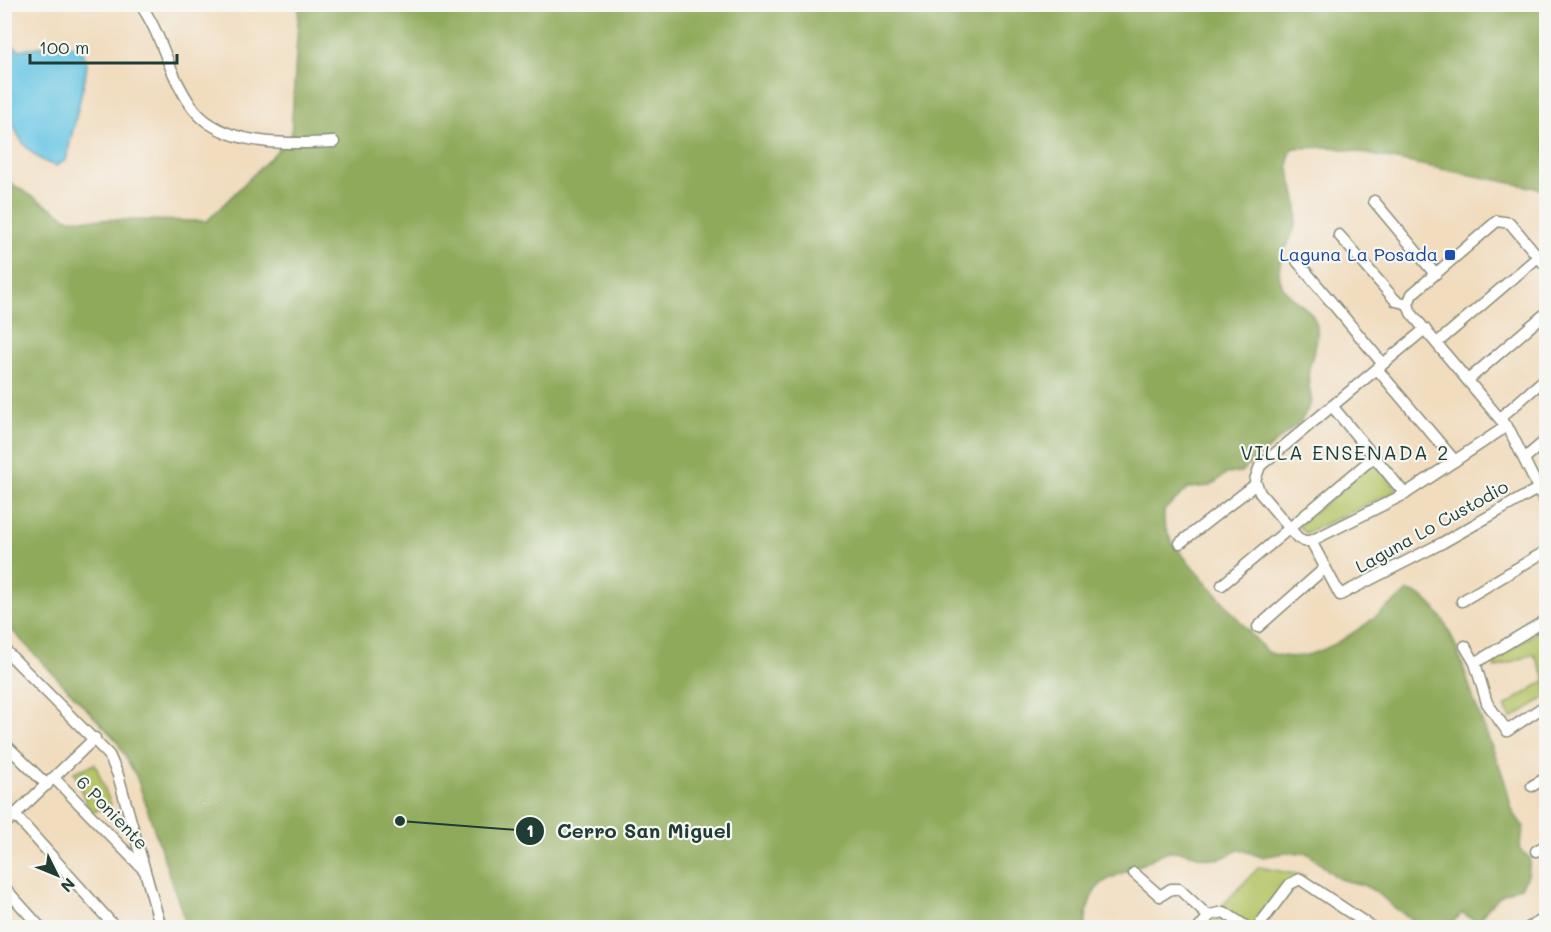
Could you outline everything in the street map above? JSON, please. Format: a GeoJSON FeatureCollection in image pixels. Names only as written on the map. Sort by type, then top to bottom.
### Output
{"type":"FeatureCollection","features":[{"type":"Feature","properties":{"kind":"street"},"geometry":{"type":"LineString","coordinates":[[140,4],[156,30],[185,96],[196,112],[209,123],[243,137],[294,142],[334,142]]}},
{"type":"Feature","properties":{"kind":"street"},"geometry":{"type":"LineString","coordinates":[[1374,201],[1435,274]]}},
{"type":"Feature","properties":{"kind":"street"},"geometry":{"type":"LineString","coordinates":[[1546,267],[1512,226],[1504,220],[1497,221],[1412,294],[1408,304],[1409,310],[1503,422],[1525,458],[1546,504]]}},
{"type":"Feature","properties":{"kind":"street"},"geometry":{"type":"LineString","coordinates":[[1339,235],[1396,301],[1408,304]]}},
{"type":"Feature","properties":{"kind":"street"},"geometry":{"type":"LineString","coordinates":[[1437,343],[1538,257]]}},
{"type":"Feature","properties":{"kind":"street"},"geometry":{"type":"LineString","coordinates":[[1297,261],[1455,461]]}},
{"type":"Feature","properties":{"kind":"street"},"geometry":{"type":"LineString","coordinates":[[1468,380],[1546,313]]}},
{"type":"Feature","properties":{"kind":"street"},"geometry":{"type":"LineString","coordinates":[[1425,329],[1260,466],[1256,473],[1256,484],[1301,540],[1311,541],[1405,494],[1455,461],[1503,422],[1546,378]]}},
{"type":"Feature","properties":{"kind":"street"},"geometry":{"type":"LineString","coordinates":[[1332,406],[1405,494]]}},
{"type":"Feature","properties":{"kind":"street"},"geometry":{"type":"LineString","coordinates":[[1525,458],[1546,440]]}},
{"type":"Feature","properties":{"kind":"street"},"geometry":{"type":"LineString","coordinates":[[1222,585],[1374,457]]}},
{"type":"Feature","properties":{"kind":"street"},"geometry":{"type":"LineString","coordinates":[[1180,543],[1256,484]]}},
{"type":"Feature","properties":{"kind":"street","name":"Laguna Lo Custodio"},"geometry":{"type":"LineString","coordinates":[[1325,568],[1340,595],[1442,543],[1539,488]]}},
{"type":"Feature","properties":{"kind":"street"},"geometry":{"type":"LineString","coordinates":[[1258,627],[1325,568],[1311,541]]}},
{"type":"Feature","properties":{"kind":"street"},"geometry":{"type":"LineString","coordinates":[[1462,601],[1546,551]]}},
{"type":"Feature","properties":{"kind":"street"},"geometry":{"type":"LineString","coordinates":[[1475,663],[1546,620]]}},
{"type":"Feature","properties":{"kind":"street"},"geometry":{"type":"LineString","coordinates":[[1466,646],[1475,663],[1487,703],[1508,731],[1546,705]]}},
{"type":"Feature","properties":{"kind":"street"},"geometry":{"type":"LineString","coordinates":[[4,649],[95,738],[114,765],[161,927]]}},
{"type":"Feature","properties":{"kind":"street"},"geometry":{"type":"LineString","coordinates":[[5,823],[95,738]]}},
{"type":"Feature","properties":{"kind":"street","name":"6 Poniente"},"geometry":{"type":"LineString","coordinates":[[4,743],[50,781],[146,872]]}},
{"type":"Feature","properties":{"kind":"street"},"geometry":{"type":"LineString","coordinates":[[1532,786],[1546,778]]}},
{"type":"Feature","properties":{"kind":"street"},"geometry":{"type":"LineString","coordinates":[[15,815],[116,927]]}},
{"type":"Feature","properties":{"kind":"street"},"geometry":{"type":"LineString","coordinates":[[1536,851],[1546,845]]}},
{"type":"Feature","properties":{"kind":"street"},"geometry":{"type":"LineString","coordinates":[[1134,873],[1160,896],[1174,888],[1181,890],[1209,916]]}},
{"type":"Feature","properties":{"kind":"street"},"geometry":{"type":"LineString","coordinates":[[1257,927],[1290,884],[1297,879],[1373,927]]}},
{"type":"Feature","properties":{"kind":"street"},"geometry":{"type":"LineString","coordinates":[[4,887],[41,927]]}},
{"type":"Feature","properties":{"kind":"street"},"geometry":{"type":"LineString","coordinates":[[1199,927],[1214,913],[1228,913],[1248,927]]}},
{"type":"Feature","properties":{"kind":"street"},"geometry":{"type":"LineString","coordinates":[[1528,927],[1546,920]]}},
{"type":"Feature","properties":{"kind":"green space"},"geometry":{"type":"Polygon","coordinates":[[[299,5],[1546,5],[1546,190],[1333,147],[1293,148],[1289,172],[1296,198],[1297,218],[1279,269],[1286,292],[1309,311],[1317,326],[1317,339],[1308,373],[1312,401],[1301,421],[1241,472],[1226,474],[1210,486],[1189,488],[1164,510],[1164,524],[1172,543],[1266,651],[1285,656],[1304,656],[1323,650],[1360,628],[1409,591],[1424,598],[1436,610],[1454,641],[1503,777],[1511,808],[1524,827],[1519,849],[1530,858],[1528,875],[1521,887],[1507,892],[1496,900],[1478,922],[1462,913],[1447,928],[1423,927],[1392,906],[1377,892],[1363,885],[1339,879],[1307,853],[1261,857],[1239,849],[1229,855],[1213,859],[1168,851],[1101,884],[1090,899],[1085,927],[605,928],[598,923],[591,928],[187,927],[137,778],[116,740],[5,623],[4,179],[69,219],[207,221],[291,137],[299,5]]]}},
{"type":"Feature","properties":{"kind":"green space"},"geometry":{"type":"Polygon","coordinates":[[[1375,465],[1396,488],[1394,492],[1306,533],[1298,526],[1369,466],[1375,465]]]}},
{"type":"Feature","properties":{"kind":"green space"},"geometry":{"type":"Polygon","coordinates":[[[1546,626],[1546,680],[1534,654],[1495,668],[1492,661],[1546,626]]]}},
{"type":"Feature","properties":{"kind":"green space"},"geometry":{"type":"Polygon","coordinates":[[[1546,680],[1546,697],[1511,719],[1505,706],[1546,680]]]}},
{"type":"Feature","properties":{"kind":"green space"},"geometry":{"type":"Polygon","coordinates":[[[95,764],[111,805],[90,813],[74,772],[95,764]]]}},
{"type":"Feature","properties":{"kind":"green space"},"geometry":{"type":"Polygon","coordinates":[[[1259,867],[1305,876],[1264,921],[1251,927],[1189,928],[1206,912],[1220,908],[1259,867]]]}},
{"type":"Feature","properties":{"kind":"water"},"geometry":{"type":"Polygon","coordinates":[[[5,41],[19,50],[52,45],[76,46],[83,52],[87,64],[85,78],[66,160],[56,166],[39,158],[16,132],[7,97],[5,41]]]}},
{"type":"Feature","properties":{"kind":"place","name":"Laguna La Posada"},"geometry":{"type":"Point","coordinates":[1450,255]}},
{"type":"Feature","properties":{"kind":"place","name":"Cerro San Miguel"},"geometry":{"type":"Point","coordinates":[400,821]}},
{"type":"Feature","properties":{"kind":"district","name":"VILLA ENSENADA 2"},"geometry":{"type":"Point","coordinates":[1345,453]}}]}
